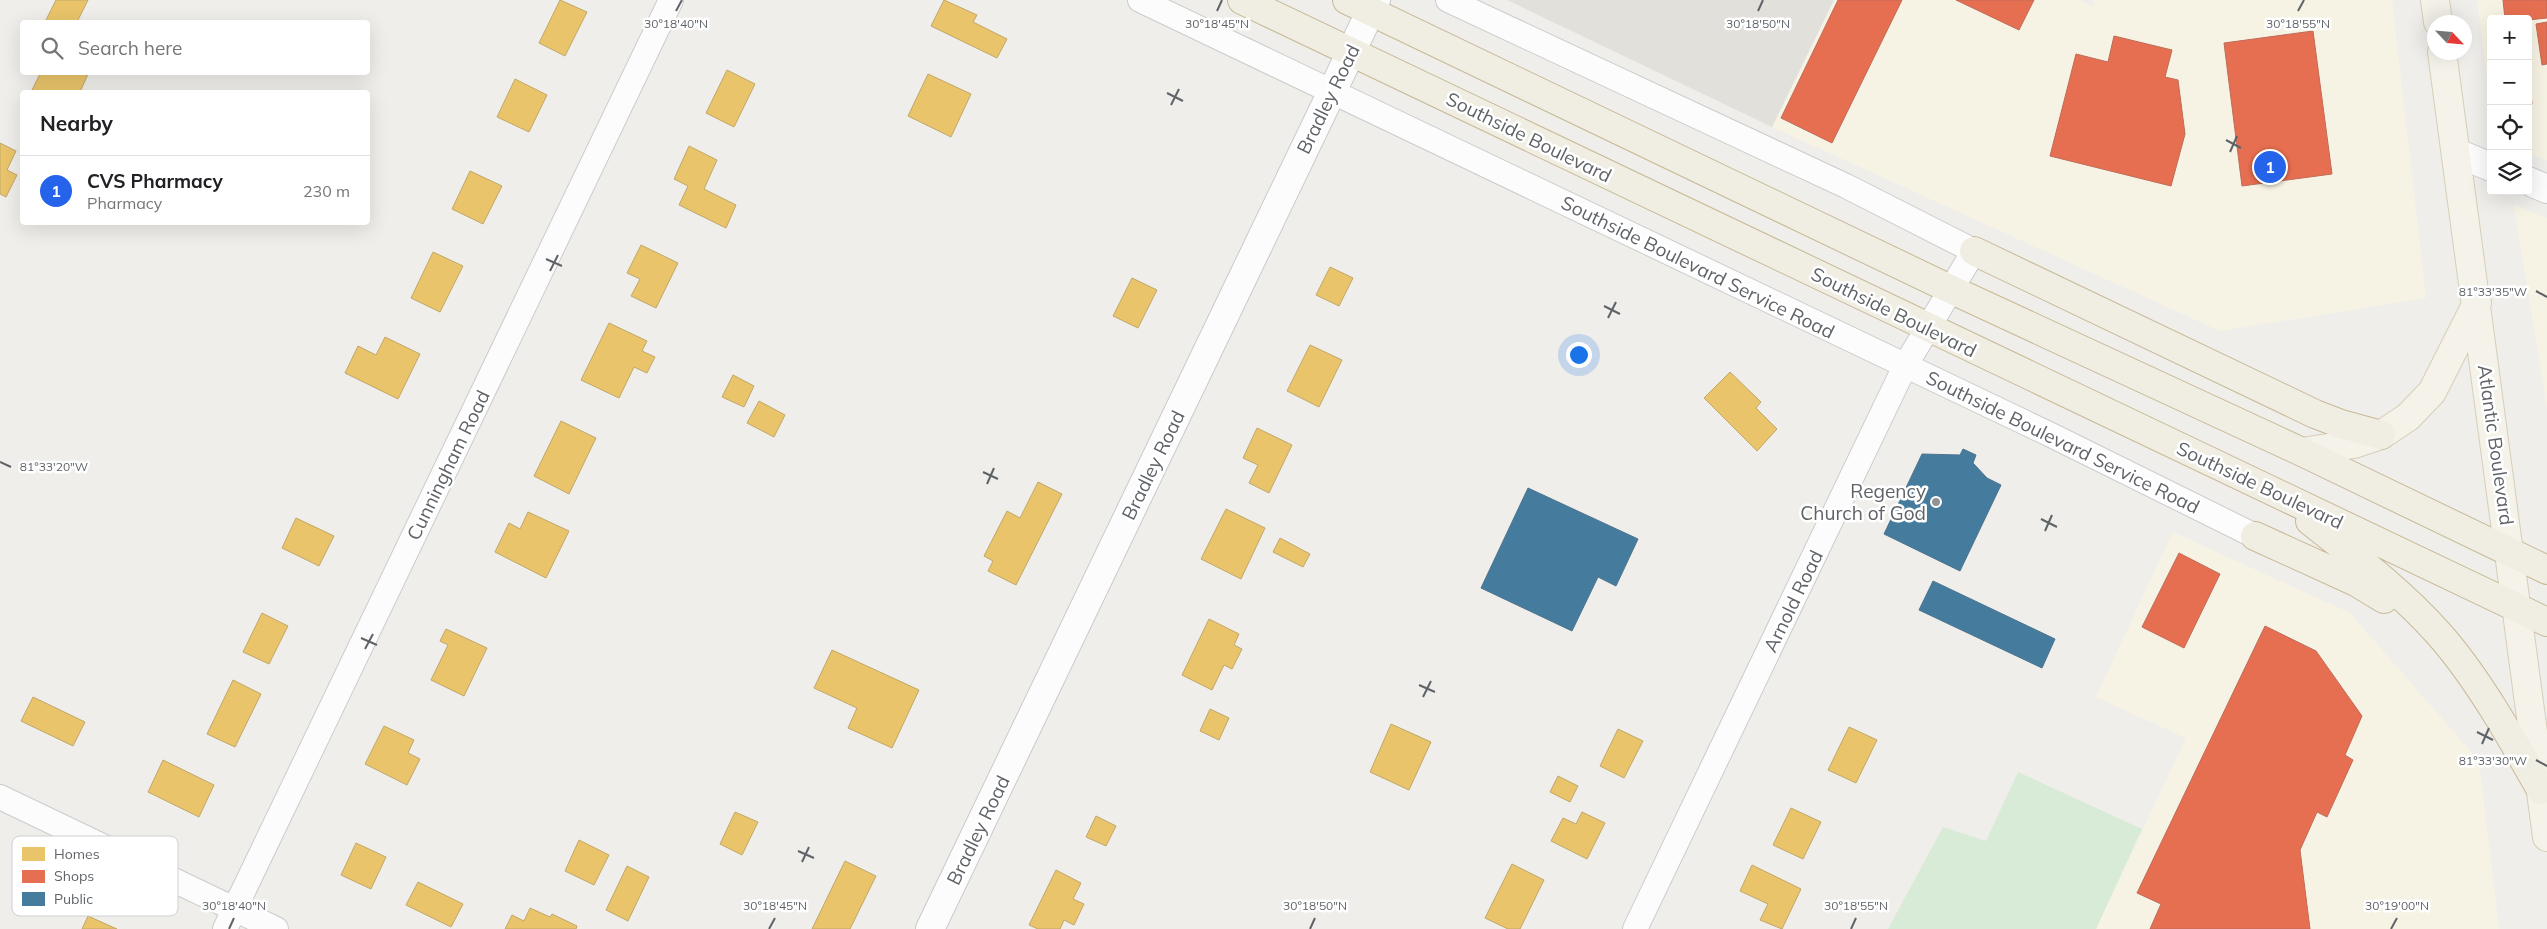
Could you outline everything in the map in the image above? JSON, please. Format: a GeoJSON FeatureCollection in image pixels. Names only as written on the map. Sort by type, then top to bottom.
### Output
{"type":"FeatureCollection","features":[{"type":"Feature","properties":{"kind":"highway","name":"Southside Boulevard"},"geometry":{"type":"LineString","coordinates":[[1242,0],[2547,622]]}},
{"type":"Feature","properties":{"kind":"highway"},"geometry":{"type":"LineString","coordinates":[[1365,4],[1950,289],[2302,452],[2547,570]]}},
{"type":"Feature","properties":{"kind":"highway"},"geometry":{"type":"LineString","coordinates":[[1974,251],[2315,414],[2341,424],[2381,435]]}},
{"type":"Feature","properties":{"kind":"highway"},"geometry":{"type":"LineString","coordinates":[[2273,491],[2361,562],[2439,634],[2544,782]]}},
{"type":"Feature","properties":{"kind":"highway"},"geometry":{"type":"LineString","coordinates":[[2255,536],[2356,582],[2439,634]]}},
{"type":"Feature","properties":{"kind":"main road"},"geometry":{"type":"LineString","coordinates":[[2435,0],[2437,15]]}},
{"type":"Feature","properties":{"kind":"main road","name":"Atlantic Boulevard"},"geometry":{"type":"LineString","coordinates":[[2443,60],[2517,608],[2544,782],[2547,838]]}},
{"type":"Feature","properties":{"kind":"main road"},"geometry":{"type":"LineString","coordinates":[[2302,452],[2354,444],[2381,435],[2408,416],[2432,392],[2477,302]]}},
{"type":"Feature","properties":{"kind":"street","name":"Cunningham Road"},"geometry":{"type":"LineString","coordinates":[[230,919],[671,0]]}},
{"type":"Feature","properties":{"kind":"street","name":"Southside Boulevard Service Road"},"geometry":{"type":"LineString","coordinates":[[1140,0],[1905,366],[2255,536]]}},
{"type":"Feature","properties":{"kind":"street"},"geometry":{"type":"LineString","coordinates":[[1448,0],[1837,182],[1974,251]]}},
{"type":"Feature","properties":{"kind":"street","name":"Bradley Road"},"geometry":{"type":"LineString","coordinates":[[930,929],[1351,52],[1365,4]]}},
{"type":"Feature","properties":{"kind":"street"},"geometry":{"type":"LineString","coordinates":[[2457,153],[2487,165]]}},
{"type":"Feature","properties":{"kind":"street"},"geometry":{"type":"LineString","coordinates":[[2532,183],[2547,189]]}},
{"type":"Feature","properties":{"kind":"street","name":"Arnold Road"},"geometry":{"type":"LineString","coordinates":[[1635,929],[1905,366],[1974,251]]}},
{"type":"Feature","properties":{"kind":"street"},"geometry":{"type":"LineString","coordinates":[[0,797],[74,836]]}},
{"type":"Feature","properties":{"kind":"street"},"geometry":{"type":"LineString","coordinates":[[178,891],[230,919],[276,929]]}},
{"type":"Feature","properties":{"kind":"shaded area"},"geometry":{"type":"Polygon","coordinates":[[[1507,0],[1834,0],[1772,127],[1507,0]]]}},
{"type":"Feature","properties":{"kind":"shaded area"},"geometry":{"type":"Polygon","coordinates":[[[1834,0],[2079,0],[2094,7],[2094,0],[2392,0],[2426,298],[2220,331],[1772,127],[1834,0]]]}},
{"type":"Feature","properties":{"kind":"shaded area"},"geometry":{"type":"Polygon","coordinates":[[[2477,0],[2547,0],[2547,160],[2532,154],[2532,15],[2487,15],[2487,76],[2477,0]]]}},
{"type":"Feature","properties":{"kind":"shaded area"},"geometry":{"type":"Polygon","coordinates":[[[2514,205],[2547,218],[2547,409],[2514,205]]]}},
{"type":"Feature","properties":{"kind":"shaded area"},"geometry":{"type":"Polygon","coordinates":[[[2173,532],[2350,613],[2479,761],[2499,929],[2096,929],[2186,738],[2096,697],[2173,532]]]}},
{"type":"Feature","properties":{"kind":"green space"},"geometry":{"type":"Polygon","coordinates":[[[2018,772],[2142,829],[2096,929],[1888,929],[1943,827],[1986,841],[2018,772]]]}},
{"type":"Feature","properties":{"kind":"building: Homes"},"geometry":{"type":"Polygon","coordinates":[[[56,0],[88,0],[78,20],[46,20],[56,0]]]}},
{"type":"Feature","properties":{"kind":"building: Homes"},"geometry":{"type":"Polygon","coordinates":[[[560,0],[587,12],[565,56],[539,43],[560,0]]]}},
{"type":"Feature","properties":{"kind":"building: Homes"},"geometry":{"type":"Polygon","coordinates":[[[944,0],[977,15],[973,22],[1007,39],[997,58],[931,26],[944,0]]]}},
{"type":"Feature","properties":{"kind":"building: Homes"},"geometry":{"type":"Polygon","coordinates":[[[727,70],[755,84],[734,127],[706,113],[727,70]]]}},
{"type":"Feature","properties":{"kind":"building: Homes"},"geometry":{"type":"Polygon","coordinates":[[[928,74],[971,94],[951,137],[908,116],[928,74]]]}},
{"type":"Feature","properties":{"kind":"building: Homes"},"geometry":{"type":"Polygon","coordinates":[[[40,75],[88,75],[81,90],[32,90],[40,75]]]}},
{"type":"Feature","properties":{"kind":"building: Homes"},"geometry":{"type":"Polygon","coordinates":[[[515,79],[547,95],[529,132],[497,117],[515,79]]]}},
{"type":"Feature","properties":{"kind":"building: Homes"},"geometry":{"type":"Polygon","coordinates":[[[0,143],[16,151],[7,170],[17,175],[6,197],[0,194],[0,143]]]}},
{"type":"Feature","properties":{"kind":"building: Homes"},"geometry":{"type":"Polygon","coordinates":[[[689,146],[717,160],[704,189],[736,205],[726,228],[679,205],[688,186],[674,179],[689,146]]]}},
{"type":"Feature","properties":{"kind":"building: Homes"},"geometry":{"type":"Polygon","coordinates":[[[470,171],[502,186],[483,224],[452,209],[470,171]]]}},
{"type":"Feature","properties":{"kind":"building: Homes"},"geometry":{"type":"Polygon","coordinates":[[[641,245],[678,263],[656,308],[631,296],[640,279],[627,273],[641,245]]]}},
{"type":"Feature","properties":{"kind":"building: Homes"},"geometry":{"type":"Polygon","coordinates":[[[433,252],[463,266],[440,312],[411,298],[433,252]]]}},
{"type":"Feature","properties":{"kind":"building: Homes"},"geometry":{"type":"Polygon","coordinates":[[[1330,267],[1353,278],[1339,306],[1316,295],[1330,267]]]}},
{"type":"Feature","properties":{"kind":"building: Homes"},"geometry":{"type":"Polygon","coordinates":[[[1132,278],[1157,290],[1138,328],[1113,316],[1132,278]]]}},
{"type":"Feature","properties":{"kind":"building: Homes"},"geometry":{"type":"Polygon","coordinates":[[[609,323],[647,341],[642,351],[655,357],[647,373],[634,367],[619,398],[581,380],[609,323]]]}},
{"type":"Feature","properties":{"kind":"building: Homes"},"geometry":{"type":"Polygon","coordinates":[[[385,337],[420,354],[398,399],[345,373],[358,346],[376,355],[385,337]]]}},
{"type":"Feature","properties":{"kind":"building: Homes"},"geometry":{"type":"Polygon","coordinates":[[[1310,345],[1342,360],[1319,407],[1287,391],[1310,345]]]}},
{"type":"Feature","properties":{"kind":"building: Homes"},"geometry":{"type":"Polygon","coordinates":[[[1730,372],[1761,402],[1756,408],[1777,429],[1757,451],[1704,398],[1730,372]]]}},
{"type":"Feature","properties":{"kind":"building: Homes"},"geometry":{"type":"Polygon","coordinates":[[[733,375],[754,386],[744,407],[722,397],[733,375]]]}},
{"type":"Feature","properties":{"kind":"building: Homes"},"geometry":{"type":"Polygon","coordinates":[[[759,401],[785,415],[774,437],[747,423],[759,401]]]}},
{"type":"Feature","properties":{"kind":"building: Homes"},"geometry":{"type":"Polygon","coordinates":[[[561,421],[596,438],[569,494],[534,476],[561,421]]]}},
{"type":"Feature","properties":{"kind":"building: Homes"},"geometry":{"type":"Polygon","coordinates":[[[1257,428],[1292,445],[1269,493],[1249,483],[1258,465],[1243,458],[1257,428]]]}},
{"type":"Feature","properties":{"kind":"building: Homes"},"geometry":{"type":"Polygon","coordinates":[[[1038,482],[1062,494],[1016,585],[988,571],[993,561],[984,556],[1007,511],[1020,518],[1038,482]]]}},
{"type":"Feature","properties":{"kind":"building: Homes"},"geometry":{"type":"Polygon","coordinates":[[[1226,509],[1265,528],[1241,579],[1201,559],[1226,509]]]}},
{"type":"Feature","properties":{"kind":"building: Homes"},"geometry":{"type":"Polygon","coordinates":[[[528,512],[569,531],[546,578],[495,552],[509,523],[520,529],[528,512]]]}},
{"type":"Feature","properties":{"kind":"building: Homes"},"geometry":{"type":"Polygon","coordinates":[[[296,518],[334,536],[319,566],[282,548],[296,518]]]}},
{"type":"Feature","properties":{"kind":"building: Homes"},"geometry":{"type":"Polygon","coordinates":[[[1280,538],[1310,554],[1303,567],[1273,552],[1280,538]]]}},
{"type":"Feature","properties":{"kind":"building: Homes"},"geometry":{"type":"Polygon","coordinates":[[[262,613],[288,626],[269,664],[243,652],[262,613]]]}},
{"type":"Feature","properties":{"kind":"building: Homes"},"geometry":{"type":"Polygon","coordinates":[[[1209,619],[1239,634],[1234,645],[1242,649],[1232,669],[1224,665],[1212,690],[1182,675],[1209,619]]]}},
{"type":"Feature","properties":{"kind":"building: Homes"},"geometry":{"type":"Polygon","coordinates":[[[446,629],[487,648],[464,696],[431,680],[448,645],[440,641],[446,629]]]}},
{"type":"Feature","properties":{"kind":"building: Homes"},"geometry":{"type":"Polygon","coordinates":[[[832,650],[919,690],[892,748],[848,728],[857,708],[814,688],[832,650]]]}},
{"type":"Feature","properties":{"kind":"building: Homes"},"geometry":{"type":"Polygon","coordinates":[[[233,680],[261,694],[235,747],[207,734],[233,680]]]}},
{"type":"Feature","properties":{"kind":"building: Homes"},"geometry":{"type":"Polygon","coordinates":[[[33,697],[85,722],[73,746],[21,721],[33,697]]]}},
{"type":"Feature","properties":{"kind":"building: Homes"},"geometry":{"type":"Polygon","coordinates":[[[1210,709],[1229,718],[1219,740],[1200,731],[1210,709]]]}},
{"type":"Feature","properties":{"kind":"building: Homes"},"geometry":{"type":"Polygon","coordinates":[[[1391,724],[1431,742],[1409,790],[1370,772],[1391,724]]]}},
{"type":"Feature","properties":{"kind":"building: Homes"},"geometry":{"type":"Polygon","coordinates":[[[384,726],[414,740],[408,753],[420,759],[407,785],[365,764],[384,726]]]}},
{"type":"Feature","properties":{"kind":"building: Homes"},"geometry":{"type":"Polygon","coordinates":[[[1849,727],[1877,740],[1856,783],[1828,770],[1849,727]]]}},
{"type":"Feature","properties":{"kind":"building: Homes"},"geometry":{"type":"Polygon","coordinates":[[[1618,729],[1643,741],[1624,778],[1600,766],[1618,729]]]}},
{"type":"Feature","properties":{"kind":"building: Homes"},"geometry":{"type":"Polygon","coordinates":[[[163,760],[214,785],[199,817],[148,792],[163,760]]]}},
{"type":"Feature","properties":{"kind":"building: Homes"},"geometry":{"type":"Polygon","coordinates":[[[1558,776],[1578,786],[1570,802],[1550,792],[1558,776]]]}},
{"type":"Feature","properties":{"kind":"building: Homes"},"geometry":{"type":"Polygon","coordinates":[[[1791,808],[1821,822],[1803,859],[1773,845],[1791,808]]]}},
{"type":"Feature","properties":{"kind":"building: Homes"},"geometry":{"type":"Polygon","coordinates":[[[735,812],[758,822],[742,855],[720,844],[735,812]]]}},
{"type":"Feature","properties":{"kind":"building: Homes"},"geometry":{"type":"Polygon","coordinates":[[[1582,812],[1605,823],[1587,859],[1551,841],[1563,818],[1576,824],[1582,812]]]}},
{"type":"Feature","properties":{"kind":"building: Homes"},"geometry":{"type":"Polygon","coordinates":[[[1096,816],[1116,826],[1106,846],[1086,837],[1096,816]]]}},
{"type":"Feature","properties":{"kind":"building: Homes"},"geometry":{"type":"Polygon","coordinates":[[[579,840],[609,855],[594,885],[565,871],[579,840]]]}},
{"type":"Feature","properties":{"kind":"building: Homes"},"geometry":{"type":"Polygon","coordinates":[[[356,843],[386,857],[371,889],[341,875],[356,843]]]}},
{"type":"Feature","properties":{"kind":"building: Homes"},"geometry":{"type":"Polygon","coordinates":[[[845,861],[876,876],[850,929],[812,929],[845,861]]]}},
{"type":"Feature","properties":{"kind":"building: Homes"},"geometry":{"type":"Polygon","coordinates":[[[1512,864],[1544,880],[1520,929],[1508,929],[1485,918],[1512,864]]]}},
{"type":"Feature","properties":{"kind":"building: Homes"},"geometry":{"type":"Polygon","coordinates":[[[1752,865],[1801,889],[1782,929],[1760,920],[1768,904],[1740,891],[1752,865]]]}},
{"type":"Feature","properties":{"kind":"building: Homes"},"geometry":{"type":"Polygon","coordinates":[[[627,866],[649,877],[628,921],[606,910],[627,866]]]}},
{"type":"Feature","properties":{"kind":"building: Homes"},"geometry":{"type":"Polygon","coordinates":[[[1056,870],[1081,883],[1073,899],[1084,904],[1074,925],[1064,920],[1060,929],[1038,929],[1029,925],[1056,870]]]}},
{"type":"Feature","properties":{"kind":"building: Homes"},"geometry":{"type":"Polygon","coordinates":[[[418,882],[463,904],[451,927],[406,905],[418,882]]]}},
{"type":"Feature","properties":{"kind":"building: Homes"},"geometry":{"type":"Polygon","coordinates":[[[530,908],[550,917],[552,914],[577,926],[576,929],[505,929],[512,915],[524,921],[530,908]]]}},
{"type":"Feature","properties":{"kind":"building: Homes"},"geometry":{"type":"Polygon","coordinates":[[[88,916],[117,929],[82,929],[88,916]]]}},
{"type":"Feature","properties":{"kind":"building: Shops"},"geometry":{"type":"Polygon","coordinates":[[[1838,0],[1902,0],[1832,143],[1781,118],[1838,0]]]}},
{"type":"Feature","properties":{"kind":"building: Shops"},"geometry":{"type":"Polygon","coordinates":[[[1956,0],[2034,0],[2019,30],[1956,0]]]}},
{"type":"Feature","properties":{"kind":"building: Shops"},"geometry":{"type":"Polygon","coordinates":[[[2503,0],[2547,0],[2547,18],[2532,20],[2532,15],[2505,15],[2503,0]]]}},
{"type":"Feature","properties":{"kind":"building: Shops"},"geometry":{"type":"Polygon","coordinates":[[[2547,22],[2547,64],[2542,65],[2536,24],[2547,22]]]}},
{"type":"Feature","properties":{"kind":"building: Shops"},"geometry":{"type":"Polygon","coordinates":[[[2313,31],[2332,174],[2242,186],[2224,43],[2313,31]]]}},
{"type":"Feature","properties":{"kind":"building: Shops"},"geometry":{"type":"Polygon","coordinates":[[[2114,36],[2172,50],[2165,77],[2178,80],[2185,134],[2171,186],[2050,156],[2076,54],[2108,62],[2114,36]]]}},
{"type":"Feature","properties":{"kind":"building: Shops"},"geometry":{"type":"Polygon","coordinates":[[[2179,553],[2220,574],[2184,648],[2142,627],[2179,553]]]}},
{"type":"Feature","properties":{"kind":"building: Shops"},"geometry":{"type":"Polygon","coordinates":[[[2265,626],[2316,651],[2362,716],[2345,755],[2353,760],[2327,817],[2317,812],[2300,850],[2310,929],[2150,929],[2161,904],[2137,893],[2265,626]]]}},
{"type":"Feature","properties":{"kind":"building: Public"},"geometry":{"type":"Polygon","coordinates":[[[1963,449],[1976,455],[1973,463],[1987,478],[2001,485],[1960,571],[1884,534],[1922,454],[1960,455],[1963,449]]]}},
{"type":"Feature","properties":{"kind":"building: Public"},"geometry":{"type":"Polygon","coordinates":[[[1528,488],[1638,539],[1616,586],[1598,577],[1572,631],[1481,588],[1528,488]]]}},
{"type":"Feature","properties":{"kind":"building: Public"},"geometry":{"type":"Polygon","coordinates":[[[1933,581],[2055,639],[2042,668],[1919,610],[1933,581]]]}},
{"type":"Feature","properties":{"kind":"place","name":"CVS Pharmacy"},"geometry":{"type":"Point","coordinates":[2270,167]}},
{"type":"Feature","properties":{"kind":"place","name":"Regency Church of God"},"geometry":{"type":"Point","coordinates":[1936,502]}}]}
